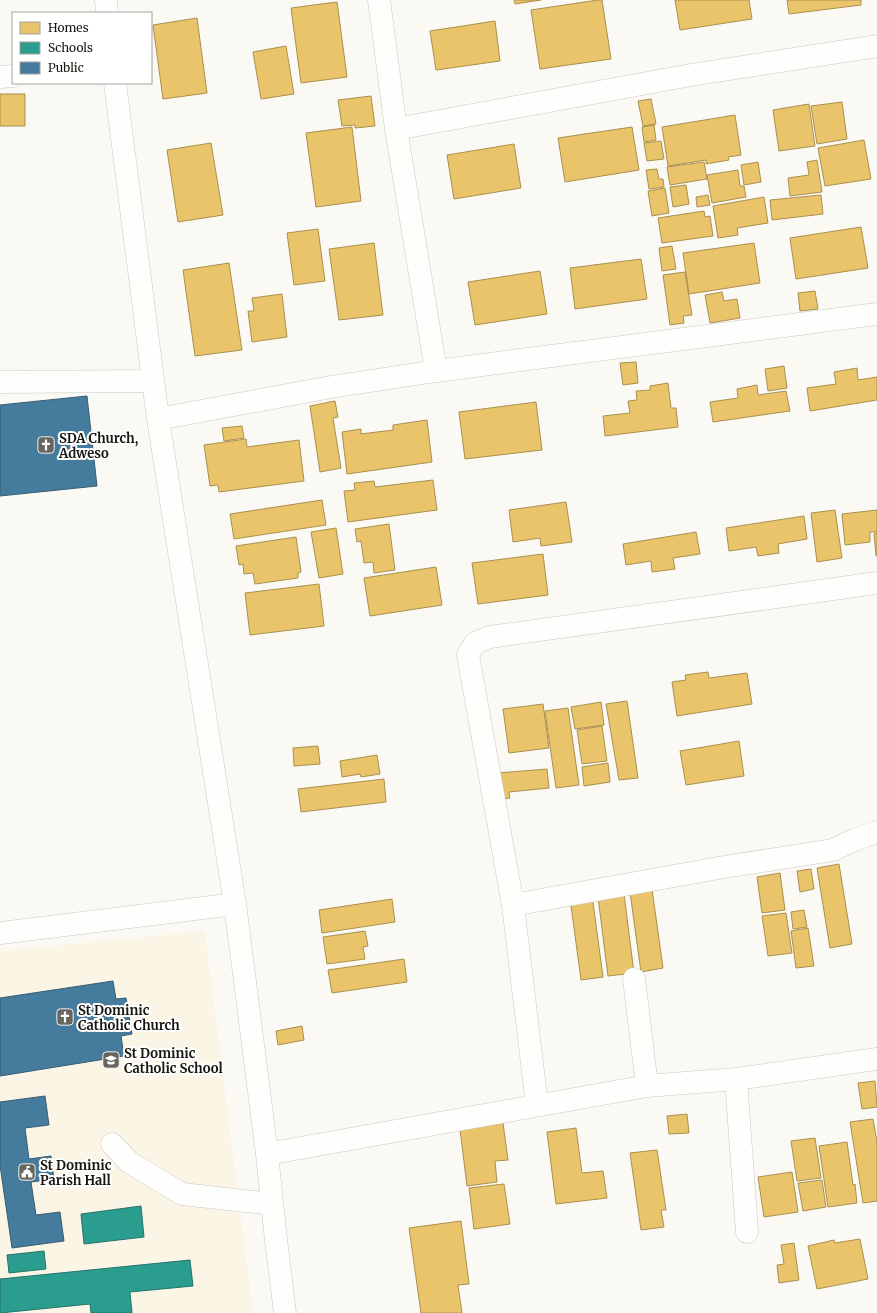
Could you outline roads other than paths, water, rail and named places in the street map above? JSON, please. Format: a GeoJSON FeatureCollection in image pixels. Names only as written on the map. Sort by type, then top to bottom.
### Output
{"type":"FeatureCollection","features":[{"type":"Feature","properties":{"kind":"street"},"geometry":{"type":"LineString","coordinates":[[106,0],[107,12]]}},
{"type":"Feature","properties":{"kind":"street"},"geometry":{"type":"LineString","coordinates":[[379,0],[396,128],[436,371]]}},
{"type":"Feature","properties":{"kind":"street"},"geometry":{"type":"LineString","coordinates":[[396,128],[691,75],[877,46]]}},
{"type":"Feature","properties":{"kind":"street"},"geometry":{"type":"LineString","coordinates":[[0,77],[12,76]]}},
{"type":"Feature","properties":{"kind":"street"},"geometry":{"type":"LineString","coordinates":[[114,84],[158,419],[235,904],[286,1313]]}},
{"type":"Feature","properties":{"kind":"street"},"geometry":{"type":"LineString","coordinates":[[158,419],[331,387],[436,371],[877,314]]}},
{"type":"Feature","properties":{"kind":"street"},"geometry":{"type":"LineString","coordinates":[[0,382],[153,381]]}},
{"type":"Feature","properties":{"kind":"street"},"geometry":{"type":"LineString","coordinates":[[537,1105],[513,905],[468,655],[475,643],[490,637],[877,583]]}},
{"type":"Feature","properties":{"kind":"street"},"geometry":{"type":"LineString","coordinates":[[513,905],[724,867],[833,850],[854,840],[877,832]]}},
{"type":"Feature","properties":{"kind":"street"},"geometry":{"type":"LineString","coordinates":[[0,933],[235,904]]}},
{"type":"Feature","properties":{"kind":"street"},"geometry":{"type":"LineString","coordinates":[[634,979],[647,1086]]}},
{"type":"Feature","properties":{"kind":"street"},"geometry":{"type":"LineString","coordinates":[[267,1154],[647,1086],[736,1080],[877,1059]]}},
{"type":"Feature","properties":{"kind":"street"},"geometry":{"type":"LineString","coordinates":[[736,1080],[747,1232]]}},
{"type":"Feature","properties":{"kind":"street"},"geometry":{"type":"LineString","coordinates":[[112,1144],[129,1162],[182,1194],[272,1204]]}},
{"type":"Feature","properties":{"kind":"place","name":"SDA Church, Adweso"},"geometry":{"type":"Point","coordinates":[46,445]}},
{"type":"Feature","properties":{"kind":"place","name":"St Dominic Catholic Church"},"geometry":{"type":"Point","coordinates":[65,1017]}},
{"type":"Feature","properties":{"kind":"place","name":"St Dominic Catholic School"},"geometry":{"type":"Point","coordinates":[111,1060]}},
{"type":"Feature","properties":{"kind":"place","name":"St Dominic Parish Hall"},"geometry":{"type":"Point","coordinates":[27,1172]}}]}
